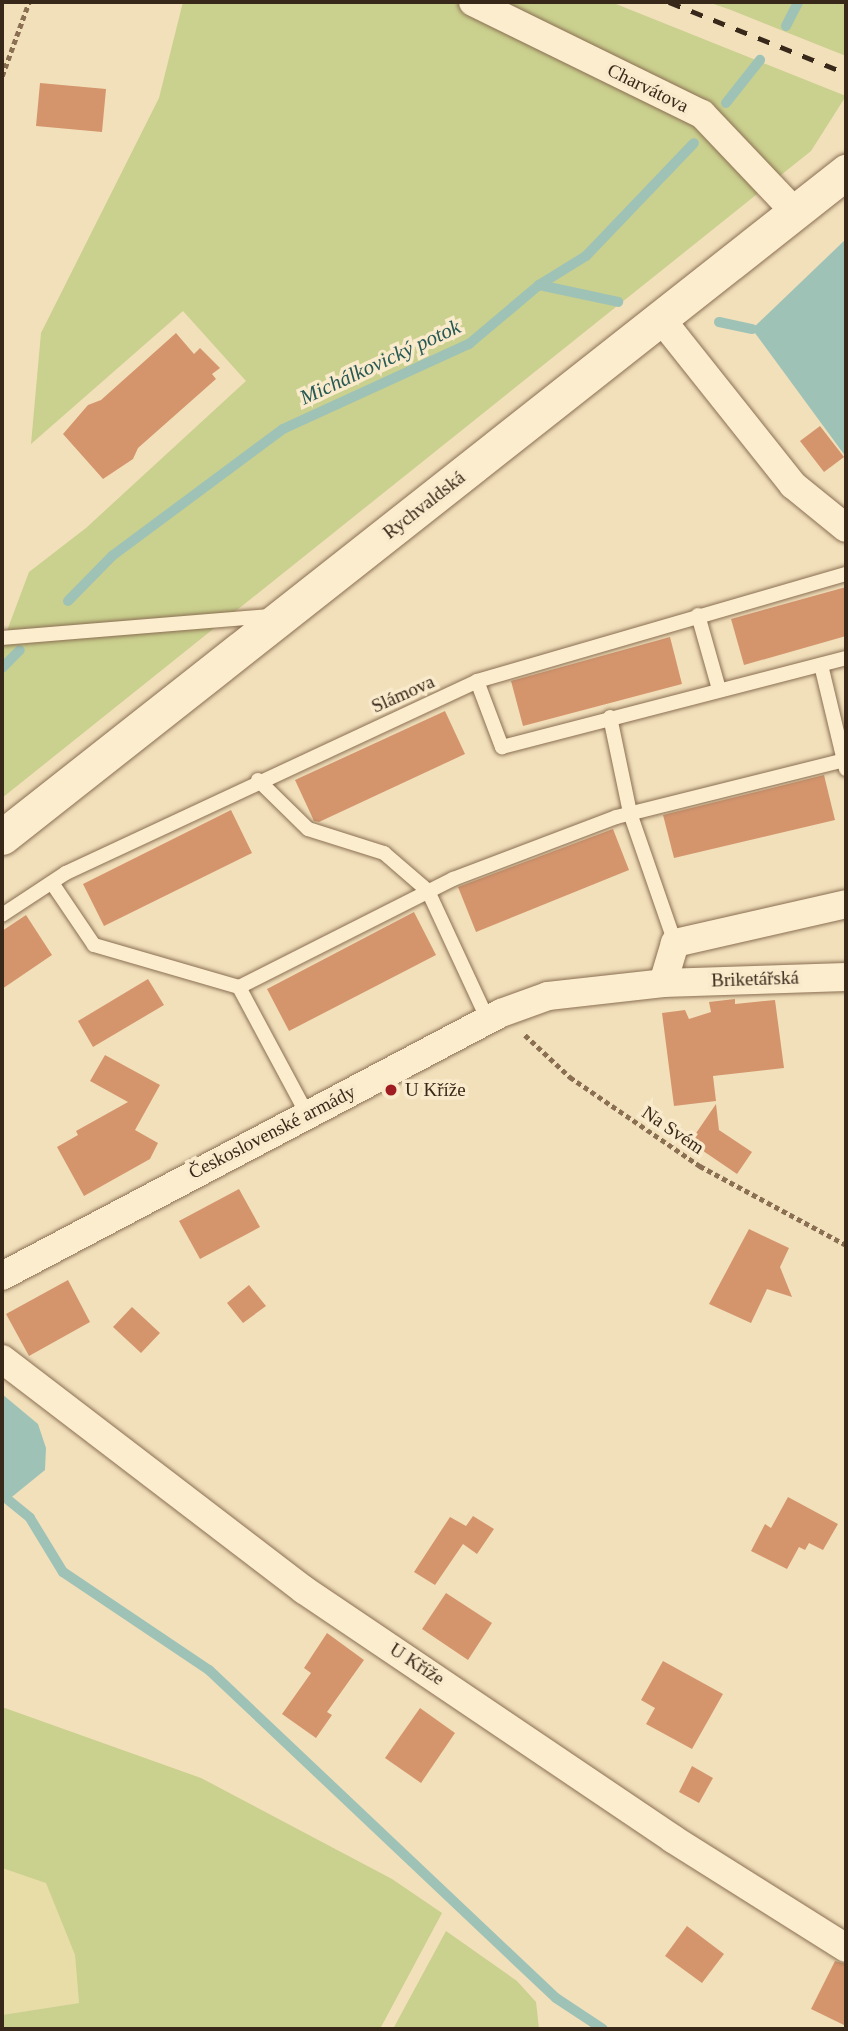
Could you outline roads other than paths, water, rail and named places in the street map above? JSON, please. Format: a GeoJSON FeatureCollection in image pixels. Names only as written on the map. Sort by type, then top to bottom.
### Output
{"type":"FeatureCollection","features":[{"type":"Feature","properties":{"kind":"street","name":"Charvátova"},"geometry":{"type":"LineString","coordinates":[[473,2],[702,114],[795,212]]}},
{"type":"Feature","properties":{"kind":"street","name":"Rychvaldská"},"geometry":{"type":"LineString","coordinates":[[2,837],[846,172]]}},
{"type":"Feature","properties":{"kind":"street"},"geometry":{"type":"LineString","coordinates":[[661,319],[793,485],[846,528]]}},
{"type":"Feature","properties":{"kind":"street"},"geometry":{"type":"LineString","coordinates":[[663,983],[675,943],[846,904]]}},
{"type":"Feature","properties":{"kind":"street","name":"Briketářská"},"geometry":{"type":"LineString","coordinates":[[663,983],[846,977]]}},
{"type":"Feature","properties":{"kind":"street","name":"Československé armády"},"geometry":{"type":"LineString","coordinates":[[2,1276],[495,1017],[548,996],[663,983]]}},
{"type":"Feature","properties":{"kind":"street","name":"U Kříže"},"geometry":{"type":"LineString","coordinates":[[2,1359],[304,1590],[673,1839],[846,1948]]}},
{"type":"Feature","properties":{"kind":"lane","name":"Slámova"},"geometry":{"type":"LineString","coordinates":[[2,915],[52,883],[258,780],[477,681],[698,615],[846,575]]}},
{"type":"Feature","properties":{"kind":"lane"},"geometry":{"type":"LineString","coordinates":[[698,615],[719,689]]}},
{"type":"Feature","properties":{"kind":"lane"},"geometry":{"type":"LineString","coordinates":[[2,638],[283,616]]}},
{"type":"Feature","properties":{"kind":"lane"},"geometry":{"type":"LineString","coordinates":[[477,681],[502,747],[719,689],[846,659]]}},
{"type":"Feature","properties":{"kind":"lane"},"geometry":{"type":"LineString","coordinates":[[52,883],[94,945],[239,986],[428,891],[630,813],[845,764],[821,665]]}},
{"type":"Feature","properties":{"kind":"lane"},"geometry":{"type":"LineString","coordinates":[[610,717],[630,813],[675,943]]}},
{"type":"Feature","properties":{"kind":"lane"},"geometry":{"type":"LineString","coordinates":[[258,780],[308,829],[384,853],[428,891],[495,1017]]}},
{"type":"Feature","properties":{"kind":"lane"},"geometry":{"type":"LineString","coordinates":[[239,986],[307,1114]]}},
{"type":"Feature","properties":{"kind":"water"},"geometry":{"type":"Polygon","coordinates":[[[846,239],[846,457],[752,329],[846,239]]]}},
{"type":"Feature","properties":{"kind":"water"},"geometry":{"type":"Polygon","coordinates":[[[2,1394],[38,1424],[46,1448],[45,1470],[2,1505],[2,1394]]]}},
{"type":"Feature","properties":{"kind":"waterway","name":"Michálkovický potok"},"geometry":{"type":"LineString","coordinates":[[786,26],[798,2]]}},
{"type":"Feature","properties":{"kind":"waterway","name":"Michálkovický potok"},"geometry":{"type":"LineString","coordinates":[[726,103],[760,60]]}},
{"type":"Feature","properties":{"kind":"waterway","name":"Michálkovický potok"},"geometry":{"type":"LineString","coordinates":[[68,601],[112,556],[283,429],[469,344],[539,285],[586,256],[694,143]]}},
{"type":"Feature","properties":{"kind":"waterway"},"geometry":{"type":"LineString","coordinates":[[539,285],[618,302]]}},
{"type":"Feature","properties":{"kind":"waterway"},"geometry":{"type":"LineString","coordinates":[[719,322],[752,329]]}},
{"type":"Feature","properties":{"kind":"waterway","name":"Michálkovický potok"},"geometry":{"type":"LineString","coordinates":[[2,668],[20,650]]}},
{"type":"Feature","properties":{"kind":"waterway"},"geometry":{"type":"LineString","coordinates":[[2,1495],[30,1518],[63,1572],[209,1670],[556,1998],[603,2029]]}},
{"type":"Feature","properties":{"kind":"railway"},"geometry":{"type":"LineString","coordinates":[[669,2],[846,73]]}},
{"type":"Feature","properties":{"kind":"place","name":"U Kříže"},"geometry":{"type":"Point","coordinates":[391,1090]}}]}
